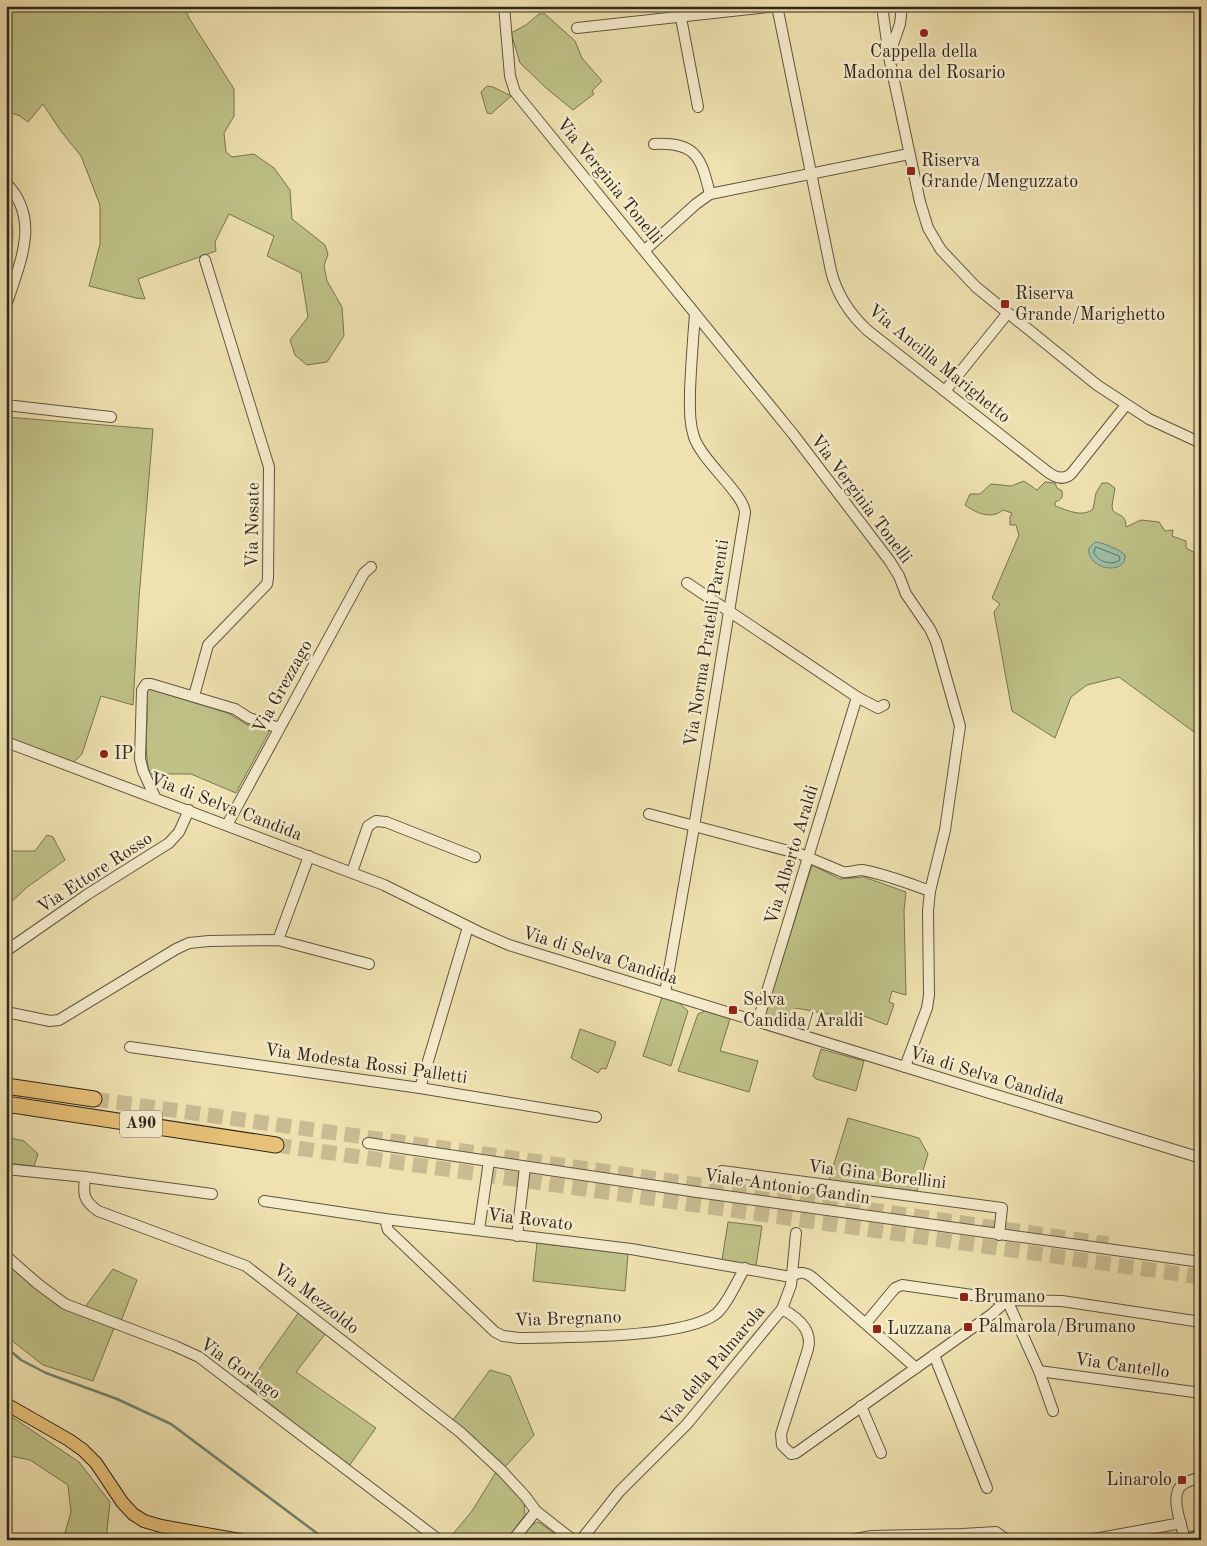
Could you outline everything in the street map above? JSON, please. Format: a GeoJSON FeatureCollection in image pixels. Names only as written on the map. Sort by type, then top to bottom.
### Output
{"type":"FeatureCollection","features":[{"type":"Feature","properties":{"kind":"highway"},"geometry":{"type":"LineString","coordinates":[[6,1086],[94,1099]]}},
{"type":"Feature","properties":{"kind":"highway","name":"A90"},"geometry":{"type":"LineString","coordinates":[[6,1104],[276,1145]]}},
{"type":"Feature","properties":{"kind":"main road"},"geometry":{"type":"LineString","coordinates":[[6,1404],[83,1450],[96,1463],[122,1502],[133,1514],[144,1521],[169,1528],[240,1540]]}},
{"type":"Feature","properties":{"kind":"street","name":"Via Verginia Tonelli"},"geometry":{"type":"LineString","coordinates":[[504,6],[510,76],[516,92],[793,434],[889,560],[899,576],[906,594],[930,629],[936,642],[960,726],[945,830],[930,891],[928,911],[929,995],[927,1008],[905,1067]]}},
{"type":"Feature","properties":{"kind":"street"},"geometry":{"type":"LineString","coordinates":[[577,28],[777,6]]}},
{"type":"Feature","properties":{"kind":"street","name":"Via Ancilla Marighetto"},"geometry":{"type":"LineString","coordinates":[[777,6],[831,271],[840,297],[851,313],[867,330],[1054,476],[1062,478],[1068,476],[1126,405]]}},
{"type":"Feature","properties":{"kind":"street"},"geometry":{"type":"LineString","coordinates":[[882,6],[889,54],[923,215],[933,239],[954,266],[1007,314],[1066,361],[1126,405],[1169,430],[1201,443]]}},
{"type":"Feature","properties":{"kind":"street"},"geometry":{"type":"LineString","coordinates":[[892,65],[892,47],[901,19],[902,6]]}},
{"type":"Feature","properties":{"kind":"street"},"geometry":{"type":"LineString","coordinates":[[681,18],[698,107]]}},
{"type":"Feature","properties":{"kind":"street"},"geometry":{"type":"LineString","coordinates":[[884,21],[896,23],[901,19]]}},
{"type":"Feature","properties":{"kind":"street"},"geometry":{"type":"LineString","coordinates":[[654,144],[675,145],[695,154],[703,166],[710,194]]}},
{"type":"Feature","properties":{"kind":"street"},"geometry":{"type":"LineString","coordinates":[[645,250],[696,204],[710,194],[910,154]]}},
{"type":"Feature","properties":{"kind":"street"},"geometry":{"type":"LineString","coordinates":[[6,182],[23,208],[26,234],[23,251],[6,306]]}},
{"type":"Feature","properties":{"kind":"street","name":"Via Nosate"},"geometry":{"type":"LineString","coordinates":[[194,696],[208,645],[267,584],[268,578],[269,467],[205,260]]}},
{"type":"Feature","properties":{"kind":"street","name":"Via Norma Pratelli Parenti"},"geometry":{"type":"LineString","coordinates":[[665,993],[694,827],[745,509],[740,499],[711,466],[697,444],[690,423],[691,360],[695,314]]}},
{"type":"Feature","properties":{"kind":"street"},"geometry":{"type":"LineString","coordinates":[[945,391],[1007,314]]}},
{"type":"Feature","properties":{"kind":"street"},"geometry":{"type":"LineString","coordinates":[[6,405],[111,417]]}},
{"type":"Feature","properties":{"kind":"street","name":"Via Grezzago"},"geometry":{"type":"LineString","coordinates":[[227,825],[364,573],[372,567]]}},
{"type":"Feature","properties":{"kind":"street"},"geometry":{"type":"LineString","coordinates":[[687,583],[857,697],[878,708],[884,705]]}},
{"type":"Feature","properties":{"kind":"street"},"geometry":{"type":"LineString","coordinates":[[156,797],[143,771],[140,759],[143,687],[146,684],[235,709],[249,718],[279,728]]}},
{"type":"Feature","properties":{"kind":"street","name":"Via Alberto Araldi"},"geometry":{"type":"LineString","coordinates":[[758,1021],[857,697]]}},
{"type":"Feature","properties":{"kind":"street","name":"Via di Selva Candida"},"geometry":{"type":"LineString","coordinates":[[6,742],[352,872],[404,894],[491,938],[522,949],[1201,1158]]}},
{"type":"Feature","properties":{"kind":"street","name":"Via Ettore Rosso"},"geometry":{"type":"LineString","coordinates":[[6,951],[88,894],[169,844],[179,832],[188,810]]}},
{"type":"Feature","properties":{"kind":"street"},"geometry":{"type":"LineString","coordinates":[[649,814],[809,857],[843,872],[850,873],[860,870],[889,877],[930,891]]}},
{"type":"Feature","properties":{"kind":"street"},"geometry":{"type":"LineString","coordinates":[[352,872],[368,826],[376,821],[386,822],[475,857]]}},
{"type":"Feature","properties":{"kind":"street"},"geometry":{"type":"LineString","coordinates":[[278,940],[310,856]]}},
{"type":"Feature","properties":{"kind":"street"},"geometry":{"type":"LineString","coordinates":[[420,1088],[468,927]]}},
{"type":"Feature","properties":{"kind":"street"},"geometry":{"type":"LineString","coordinates":[[6,1012],[50,1021],[59,1020],[185,945],[210,941],[278,940],[369,964]]}},
{"type":"Feature","properties":{"kind":"street","name":"Via Modesta Rossi Palletti"},"geometry":{"type":"LineString","coordinates":[[130,1047],[420,1088],[596,1117]]}},
{"type":"Feature","properties":{"kind":"street","name":"Viale Antonio Gandin"},"geometry":{"type":"LineString","coordinates":[[368,1143],[525,1167],[860,1213],[999,1235],[1201,1262]]}},
{"type":"Feature","properties":{"kind":"street"},"geometry":{"type":"LineString","coordinates":[[479,1230],[489,1161]]}},
{"type":"Feature","properties":{"kind":"street"},"geometry":{"type":"LineString","coordinates":[[517,1236],[525,1167]]}},
{"type":"Feature","properties":{"kind":"street"},"geometry":{"type":"LineString","coordinates":[[6,1169],[85,1177],[212,1194]]}},
{"type":"Feature","properties":{"kind":"street","name":"Via Gina Borellini"},"geometry":{"type":"LineString","coordinates":[[722,1171],[1002,1208],[999,1235]]}},
{"type":"Feature","properties":{"kind":"street","name":"Via Mezzoldo"},"geometry":{"type":"LineString","coordinates":[[85,1177],[85,1197],[98,1211],[238,1262],[249,1268],[460,1432],[502,1471],[536,1511],[572,1540]]}},
{"type":"Feature","properties":{"kind":"street","name":"Via Rovato"},"geometry":{"type":"LineString","coordinates":[[264,1201],[385,1219],[631,1249],[792,1277],[800,1273],[812,1277],[916,1368]]}},
{"type":"Feature","properties":{"kind":"street","name":"Via Bregnano"},"geometry":{"type":"LineString","coordinates":[[385,1219],[388,1230],[495,1332],[506,1338],[635,1333],[680,1328],[716,1313],[745,1268]]}},
{"type":"Feature","properties":{"kind":"street"},"geometry":{"type":"LineString","coordinates":[[782,1309],[792,1277],[796,1233]]}},
{"type":"Feature","properties":{"kind":"street","name":"Via Gorlago"},"geometry":{"type":"LineString","coordinates":[[6,1256],[38,1284],[65,1304],[175,1346],[198,1357],[438,1540]]}},
{"type":"Feature","properties":{"kind":"street"},"geometry":{"type":"LineString","coordinates":[[866,1323],[895,1288],[899,1286],[1007,1300],[1062,1301],[1201,1322]]}},
{"type":"Feature","properties":{"kind":"street"},"geometry":{"type":"LineString","coordinates":[[1007,1300],[1039,1371],[1053,1412]]}},
{"type":"Feature","properties":{"kind":"street","name":"Via della Palmarola"},"geometry":{"type":"LineString","coordinates":[[581,1540],[619,1492],[693,1417],[782,1309],[802,1324],[809,1341],[780,1436],[783,1447],[790,1453],[796,1453],[992,1314],[1007,1300]]}},
{"type":"Feature","properties":{"kind":"street"},"geometry":{"type":"LineString","coordinates":[[934,1355],[987,1488]]}},
{"type":"Feature","properties":{"kind":"street","name":"Via Cantello"},"geometry":{"type":"LineString","coordinates":[[1039,1371],[1201,1394]]}},
{"type":"Feature","properties":{"kind":"street"},"geometry":{"type":"LineString","coordinates":[[861,1406],[881,1453]]}},
{"type":"Feature","properties":{"kind":"street"},"geometry":{"type":"LineString","coordinates":[[1185,1540],[1176,1500],[1178,1489],[1184,1483],[1201,1477]]}},
{"type":"Feature","properties":{"kind":"street"},"geometry":{"type":"LineString","coordinates":[[513,1540],[536,1511]]}},
{"type":"Feature","properties":{"kind":"street"},"geometry":{"type":"LineString","coordinates":[[1089,1540],[1181,1523]]}},
{"type":"Feature","properties":{"kind":"street"},"geometry":{"type":"LineString","coordinates":[[851,1540],[872,1536],[996,1532],[1007,1540]]}},
{"type":"Feature","properties":{"kind":"shaded area"},"geometry":{"type":"Polygon","coordinates":[[[6,6],[184,6],[189,18],[234,89],[234,116],[224,133],[226,152],[232,157],[254,154],[274,168],[290,190],[292,219],[325,245],[328,254],[324,266],[327,281],[342,307],[344,336],[327,362],[307,365],[295,355],[290,340],[308,317],[301,273],[267,256],[274,236],[229,214],[215,242],[216,251],[138,279],[145,299],[89,286],[100,244],[100,205],[81,156],[60,130],[43,104],[28,122],[20,116],[6,111],[6,6]]]}},
{"type":"Feature","properties":{"kind":"shaded area"},"geometry":{"type":"Polygon","coordinates":[[[539,14],[545,14],[575,41],[582,58],[602,81],[592,91],[594,94],[573,110],[520,63],[511,33],[526,25],[539,14]]]}},
{"type":"Feature","properties":{"kind":"shaded area"},"geometry":{"type":"Polygon","coordinates":[[[487,86],[511,96],[491,114],[487,113],[481,92],[487,86]]]}},
{"type":"Feature","properties":{"kind":"shaded area"},"geometry":{"type":"Polygon","coordinates":[[[6,203],[12,220],[13,236],[6,270],[6,203]]]}},
{"type":"Feature","properties":{"kind":"shaded area"},"geometry":{"type":"Polygon","coordinates":[[[6,417],[153,429],[139,598],[133,705],[101,696],[82,754],[73,763],[6,736],[6,417]]]}},
{"type":"Feature","properties":{"kind":"shaded area"},"geometry":{"type":"Polygon","coordinates":[[[1024,481],[1037,490],[1045,482],[1055,483],[1062,493],[1061,498],[1055,502],[1055,506],[1079,513],[1089,512],[1093,509],[1096,493],[1102,483],[1108,483],[1115,488],[1113,511],[1122,516],[1126,527],[1141,520],[1159,522],[1165,531],[1173,530],[1172,536],[1186,541],[1186,548],[1201,556],[1201,737],[1119,677],[1087,685],[1071,697],[1055,738],[1012,711],[994,612],[1000,604],[992,598],[1019,535],[1016,525],[1010,525],[1012,513],[1003,510],[994,515],[989,515],[974,511],[965,505],[970,494],[980,494],[991,484],[1011,486],[1024,481]]]}},
{"type":"Feature","properties":{"kind":"shaded area"},"geometry":{"type":"Polygon","coordinates":[[[148,689],[228,713],[248,725],[268,729],[269,732],[236,793],[191,774],[150,774],[146,744],[146,693],[148,689]]]}},
{"type":"Feature","properties":{"kind":"shaded area"},"geometry":{"type":"Polygon","coordinates":[[[47,835],[53,837],[65,860],[26,888],[6,907],[6,851],[35,851],[47,835]]]}},
{"type":"Feature","properties":{"kind":"shaded area"},"geometry":{"type":"Polygon","coordinates":[[[812,865],[840,879],[864,877],[906,892],[904,911],[906,995],[892,991],[889,1002],[894,1004],[887,1025],[851,1011],[849,1018],[796,1008],[789,1026],[764,1018],[812,865]]]}},
{"type":"Feature","properties":{"kind":"shaded area"},"geometry":{"type":"Polygon","coordinates":[[[662,997],[676,1000],[688,1011],[671,1066],[643,1056],[662,997]]]}},
{"type":"Feature","properties":{"kind":"shaded area"},"geometry":{"type":"Polygon","coordinates":[[[705,1011],[730,1019],[720,1051],[758,1061],[749,1092],[678,1071],[698,1014],[705,1011]]]}},
{"type":"Feature","properties":{"kind":"shaded area"},"geometry":{"type":"Polygon","coordinates":[[[580,1029],[616,1042],[606,1069],[602,1068],[598,1073],[571,1058],[580,1029]]]}},
{"type":"Feature","properties":{"kind":"shaded area"},"geometry":{"type":"Polygon","coordinates":[[[821,1049],[864,1061],[856,1091],[816,1079],[813,1076],[821,1049]]]}},
{"type":"Feature","properties":{"kind":"shaded area"},"geometry":{"type":"Polygon","coordinates":[[[848,1118],[919,1138],[928,1154],[917,1191],[829,1180],[848,1118]]]}},
{"type":"Feature","properties":{"kind":"shaded area"},"geometry":{"type":"Polygon","coordinates":[[[6,1137],[24,1141],[38,1154],[34,1166],[6,1163],[6,1137]]]}},
{"type":"Feature","properties":{"kind":"shaded area"},"geometry":{"type":"Polygon","coordinates":[[[728,1222],[762,1226],[756,1266],[722,1260],[728,1222]]]}},
{"type":"Feature","properties":{"kind":"shaded area"},"geometry":{"type":"Polygon","coordinates":[[[537,1243],[628,1254],[625,1291],[533,1281],[537,1243]]]}},
{"type":"Feature","properties":{"kind":"shaded area"},"geometry":{"type":"Polygon","coordinates":[[[12,1265],[58,1306],[114,1328],[93,1381],[43,1365],[6,1336],[6,1269],[12,1265]]]}},
{"type":"Feature","properties":{"kind":"shaded area"},"geometry":{"type":"Polygon","coordinates":[[[113,1269],[137,1280],[121,1321],[85,1307],[113,1269]]]}},
{"type":"Feature","properties":{"kind":"shaded area"},"geometry":{"type":"Polygon","coordinates":[[[299,1312],[326,1333],[296,1372],[376,1428],[349,1466],[247,1386],[299,1312]]]}},
{"type":"Feature","properties":{"kind":"shaded area"},"geometry":{"type":"Polygon","coordinates":[[[490,1370],[510,1376],[534,1435],[505,1467],[453,1420],[490,1370]]]}},
{"type":"Feature","properties":{"kind":"shaded area"},"geometry":{"type":"Polygon","coordinates":[[[6,1413],[79,1462],[110,1502],[106,1540],[63,1540],[71,1512],[68,1485],[30,1460],[6,1455],[6,1413]]]}},
{"type":"Feature","properties":{"kind":"shaded area"},"geometry":{"type":"Polygon","coordinates":[[[496,1472],[524,1502],[525,1515],[506,1540],[448,1540],[472,1511],[496,1472]]]}},
{"type":"Feature","properties":{"kind":"shaded area"},"geometry":{"type":"Polygon","coordinates":[[[537,1522],[558,1536],[556,1540],[520,1540],[531,1526],[537,1522]]]}},
{"type":"Feature","properties":{"kind":"water"},"geometry":{"type":"Polygon","coordinates":[[[1095,542],[1123,553],[1125,555],[1124,562],[1120,566],[1107,568],[1094,561],[1090,555],[1089,548],[1095,542]]]}},
{"type":"Feature","properties":{"kind":"waterway"},"geometry":{"type":"LineString","coordinates":[[6,1347],[21,1360],[46,1373],[117,1399],[171,1424],[326,1540]]}},
{"type":"Feature","properties":{"kind":"waterway"},"geometry":{"type":"LineString","coordinates":[[1185,1533],[1201,1530]]}},
{"type":"Feature","properties":{"kind":"waterway"},"geometry":{"type":"LineString","coordinates":[[1145,1540],[1180,1534]]}},
{"type":"Feature","properties":{"kind":"tunnel"},"geometry":{"type":"LineString","coordinates":[[94,1099],[1108,1244]]}},
{"type":"Feature","properties":{"kind":"tunnel"},"geometry":{"type":"LineString","coordinates":[[276,1145],[1201,1277]]}},
{"type":"Feature","properties":{"kind":"place","name":"Cappella della Madonna del Rosario"},"geometry":{"type":"Point","coordinates":[924,33]}},
{"type":"Feature","properties":{"kind":"place","name":"Riserva Grande/Menguzzato"},"geometry":{"type":"Point","coordinates":[911,171]}},
{"type":"Feature","properties":{"kind":"place","name":"Riserva Grande/Marighetto"},"geometry":{"type":"Point","coordinates":[1005,304]}},
{"type":"Feature","properties":{"kind":"place","name":"IP"},"geometry":{"type":"Point","coordinates":[104,754]}},
{"type":"Feature","properties":{"kind":"place","name":"Selva Candida/Araldi"},"geometry":{"type":"Point","coordinates":[733,1010]}},
{"type":"Feature","properties":{"kind":"place","name":"Brumano"},"geometry":{"type":"Point","coordinates":[964,1297]}},
{"type":"Feature","properties":{"kind":"place","name":"Palmarola/Brumano"},"geometry":{"type":"Point","coordinates":[968,1327]}},
{"type":"Feature","properties":{"kind":"place","name":"Luzzana"},"geometry":{"type":"Point","coordinates":[877,1329]}},
{"type":"Feature","properties":{"kind":"place","name":"Linarolo"},"geometry":{"type":"Point","coordinates":[1182,1480]}}]}
